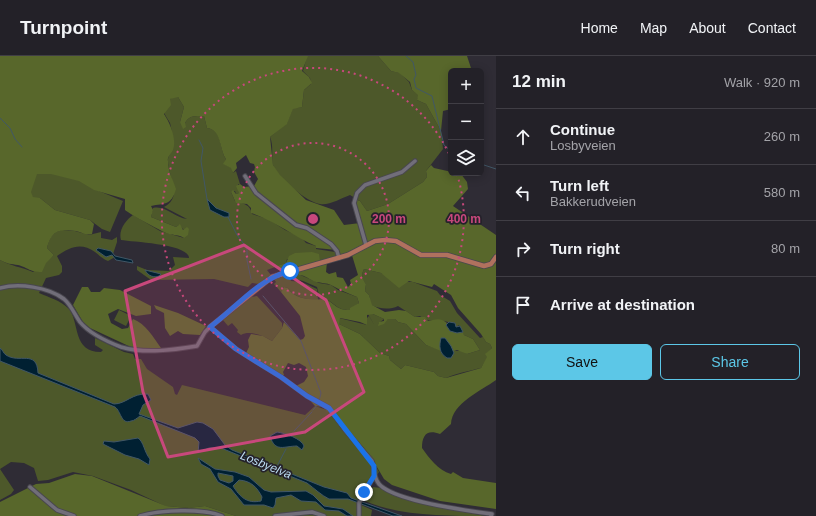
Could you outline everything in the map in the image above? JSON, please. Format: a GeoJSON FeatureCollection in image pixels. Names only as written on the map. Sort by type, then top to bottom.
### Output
{"type":"FeatureCollection","features":[{"type":"Feature","properties":{"kind":"main road"},"geometry":{"type":"LineString","coordinates":[[210,327],[272,277],[339,258],[356,252],[375,241],[391,240],[401,243],[421,255],[447,255],[484,266],[491,264],[496,257]]}},
{"type":"Feature","properties":{"kind":"street"},"geometry":{"type":"LineString","coordinates":[[366,245],[354,203],[357,193],[365,185],[402,172],[415,161]]}},
{"type":"Feature","properties":{"kind":"street"},"geometry":{"type":"LineString","coordinates":[[245,176],[256,193],[296,225],[307,228],[331,244],[337,251],[339,258]]}},
{"type":"Feature","properties":{"kind":"street"},"geometry":{"type":"LineString","coordinates":[[0,288],[16,286],[37,288],[60,297],[68,303],[80,321],[90,331],[120,346],[134,350],[197,346],[205,332],[210,327],[236,349],[281,377],[307,396],[329,408],[345,430],[372,461],[375,470],[374,476],[359,502],[359,516]]}},
{"type":"Feature","properties":{"kind":"street"},"geometry":{"type":"LineString","coordinates":[[374,476],[382,486],[426,503],[492,515]]}},
{"type":"Feature","properties":{"kind":"street"},"geometry":{"type":"LineString","coordinates":[[30,487],[57,510],[74,516]]}},
{"type":"Feature","properties":{"kind":"street"},"geometry":{"type":"LineString","coordinates":[[140,516],[159,511],[200,511],[222,516]]}},
{"type":"Feature","properties":{"kind":"street"},"geometry":{"type":"LineString","coordinates":[[275,516],[312,512],[324,516]]}},
{"type":"Feature","properties":{"kind":"highlighted area"},"geometry":{"type":"Polygon","coordinates":[[[244,245],[326,300],[364,392],[305,432],[168,457],[143,392],[125,291],[244,245]]]}},
{"type":"Feature","properties":{"kind":"green space"},"geometry":{"type":"Polygon","coordinates":[[[0,56],[308,56],[302,71],[309,77],[312,83],[304,90],[302,107],[293,109],[287,124],[270,137],[273,165],[280,175],[306,200],[334,210],[344,225],[360,223],[355,199],[360,201],[367,211],[388,204],[423,182],[427,177],[426,171],[431,165],[434,168],[448,171],[448,176],[462,176],[467,182],[468,189],[453,206],[496,235],[496,380],[468,398],[456,410],[451,424],[440,434],[432,432],[426,434],[423,440],[422,448],[434,463],[446,472],[451,474],[453,472],[463,478],[496,483],[496,509],[440,501],[392,485],[384,479],[371,457],[333,411],[328,412],[323,407],[315,406],[305,395],[306,393],[296,386],[304,382],[308,376],[306,367],[299,363],[294,365],[288,363],[283,372],[284,375],[281,375],[246,353],[249,347],[248,340],[251,334],[263,336],[272,341],[282,328],[284,322],[300,340],[305,336],[300,316],[281,292],[284,287],[288,288],[295,295],[300,297],[310,299],[326,299],[342,309],[350,310],[350,308],[359,303],[357,297],[329,284],[316,282],[299,275],[297,271],[327,262],[326,272],[329,274],[336,272],[337,277],[343,278],[348,287],[351,284],[350,280],[358,275],[351,252],[339,255],[337,250],[316,248],[316,246],[276,224],[251,213],[251,208],[247,204],[236,203],[231,192],[233,190],[236,194],[239,193],[236,186],[240,184],[244,187],[254,186],[258,179],[254,172],[254,164],[250,163],[246,155],[236,163],[237,168],[233,173],[231,168],[223,164],[226,159],[220,140],[212,129],[207,128],[204,116],[193,116],[187,120],[185,123],[186,127],[183,129],[180,122],[184,107],[178,97],[170,99],[171,105],[164,114],[171,126],[174,141],[173,150],[168,160],[168,165],[176,189],[170,201],[164,204],[151,206],[153,210],[151,217],[176,227],[180,224],[183,230],[187,227],[189,229],[188,235],[184,238],[169,234],[139,219],[125,210],[125,199],[94,190],[79,181],[51,174],[37,174],[31,192],[33,197],[40,198],[55,210],[90,220],[94,224],[92,234],[87,235],[76,231],[65,230],[54,234],[51,237],[47,248],[54,255],[46,263],[42,272],[32,271],[22,266],[0,260],[0,56]],[[364,269],[362,273],[366,284],[365,291],[369,295],[372,305],[385,312],[399,310],[406,311],[415,317],[425,317],[428,321],[438,319],[442,320],[447,323],[446,325],[461,333],[463,332],[464,335],[473,339],[480,350],[467,354],[457,350],[454,351],[451,358],[447,358],[441,351],[426,345],[406,324],[398,322],[395,319],[388,319],[384,324],[378,326],[379,322],[384,321],[384,319],[373,314],[367,315],[367,325],[340,318],[339,324],[360,334],[380,353],[389,356],[390,360],[401,369],[405,365],[434,372],[438,376],[446,378],[481,368],[487,357],[485,354],[492,348],[458,308],[451,295],[434,284],[432,287],[409,281],[399,288],[381,273],[364,269]]]}},
{"type":"Feature","properties":{"kind":"green space"},"geometry":{"type":"Polygon","coordinates":[[[307,56],[378,56],[391,71],[400,73],[409,82],[412,90],[419,95],[417,100],[426,104],[441,131],[443,149],[426,171],[427,177],[423,182],[388,204],[367,211],[360,201],[350,195],[327,204],[315,203],[294,189],[280,176],[273,165],[272,144],[270,137],[287,123],[293,108],[302,107],[304,90],[311,84],[310,78],[303,71],[307,56]]]}},
{"type":"Feature","properties":{"kind":"green space"},"geometry":{"type":"Polygon","coordinates":[[[378,56],[467,56],[471,68],[448,68],[448,110],[443,111],[441,131],[426,104],[417,100],[418,95],[412,90],[410,82],[399,73],[391,71],[378,56]]]}},
{"type":"Feature","properties":{"kind":"green space"},"geometry":{"type":"Polygon","coordinates":[[[175,96],[178,97],[184,107],[180,122],[185,123],[193,116],[204,116],[207,128],[216,132],[226,159],[224,164],[232,168],[233,173],[236,171],[240,184],[238,184],[239,193],[236,194],[235,191],[231,192],[235,201],[248,206],[252,214],[268,219],[285,230],[301,237],[306,243],[316,246],[316,249],[335,252],[337,256],[320,262],[287,259],[286,263],[267,270],[271,275],[259,284],[252,283],[248,287],[214,279],[151,280],[137,270],[137,266],[147,270],[169,271],[175,265],[173,257],[189,258],[187,253],[171,247],[160,244],[121,240],[120,236],[123,226],[133,215],[160,231],[184,238],[184,230],[179,225],[176,227],[151,217],[153,208],[162,208],[187,219],[164,207],[170,203],[173,198],[174,187],[168,160],[172,150],[172,132],[170,123],[164,112],[170,99],[175,96]]]}},
{"type":"Feature","properties":{"kind":"green space"},"geometry":{"type":"Polygon","coordinates":[[[51,173],[79,180],[94,189],[123,201],[110,232],[102,229],[90,220],[55,210],[40,198],[33,198],[30,192],[36,174],[51,173]]]}},
{"type":"Feature","properties":{"kind":"green space"},"geometry":{"type":"Polygon","coordinates":[[[62,230],[75,231],[89,235],[101,232],[101,238],[112,240],[117,237],[113,254],[115,257],[108,261],[90,249],[80,246],[66,250],[57,256],[62,266],[62,272],[59,275],[46,278],[39,293],[58,301],[69,309],[78,336],[85,347],[92,351],[101,352],[103,350],[95,345],[95,338],[124,352],[133,354],[135,359],[141,359],[147,369],[173,387],[175,394],[177,395],[182,385],[305,415],[315,406],[333,411],[371,457],[379,472],[357,503],[372,510],[371,516],[236,516],[205,506],[189,508],[165,506],[131,490],[93,476],[73,472],[48,480],[38,481],[34,468],[24,463],[11,462],[0,469],[0,260],[33,272],[54,255],[47,248],[53,234],[62,230]]]}},
{"type":"Feature","properties":{"kind":"green space"},"geometry":{"type":"Polygon","coordinates":[[[312,252],[319,254],[320,262],[281,272],[277,266],[286,263],[289,256],[295,253],[312,252]]]}},
{"type":"Feature","properties":{"kind":"green space"},"geometry":{"type":"Polygon","coordinates":[[[364,269],[381,273],[404,284],[406,282],[413,282],[437,291],[440,295],[450,301],[457,313],[480,338],[483,337],[486,342],[490,344],[492,348],[486,354],[488,357],[481,368],[459,373],[446,378],[438,376],[434,372],[405,365],[401,369],[390,360],[389,356],[380,353],[360,334],[339,324],[339,318],[367,325],[366,319],[369,316],[375,326],[368,314],[373,314],[384,319],[378,324],[388,319],[395,319],[398,322],[406,324],[426,345],[441,350],[451,358],[454,351],[462,351],[467,354],[480,350],[473,339],[464,335],[459,325],[456,327],[444,321],[429,320],[420,316],[415,317],[398,306],[384,308],[371,305],[369,295],[365,291],[366,284],[362,275],[364,269]]]}},
{"type":"Feature","properties":{"kind":"green space"},"geometry":{"type":"Polygon","coordinates":[[[297,271],[298,274],[319,283],[331,285],[338,290],[357,297],[359,303],[350,310],[346,310],[326,299],[320,299],[317,287],[291,278],[291,273],[297,271]]]}},
{"type":"Feature","properties":{"kind":"green space"},"geometry":{"type":"Polygon","coordinates":[[[288,273],[291,281],[302,282],[317,289],[318,300],[293,294],[288,288],[284,287],[281,292],[274,284],[276,282],[273,278],[288,273]]]}},
{"type":"Feature","properties":{"kind":"green space"},"geometry":{"type":"Polygon","coordinates":[[[82,287],[88,287],[91,292],[100,292],[104,288],[120,290],[151,306],[151,314],[136,316],[118,309],[108,314],[111,323],[122,329],[128,328],[133,319],[138,321],[149,331],[161,348],[133,348],[90,328],[83,322],[73,305],[82,287]]]}},
{"type":"Feature","properties":{"kind":"green space"},"geometry":{"type":"Polygon","coordinates":[[[257,296],[282,323],[282,328],[272,341],[253,333],[241,335],[237,332],[238,330],[232,323],[228,326],[223,320],[251,297],[257,296]]]}},
{"type":"Feature","properties":{"kind":"green space"},"geometry":{"type":"Polygon","coordinates":[[[154,305],[178,313],[206,326],[200,335],[183,334],[178,331],[170,336],[165,328],[164,313],[156,309],[154,305]]]}},
{"type":"Feature","properties":{"kind":"green space"},"geometry":{"type":"Polygon","coordinates":[[[119,310],[131,316],[126,326],[114,320],[119,310]]]}},
{"type":"Feature","properties":{"kind":"green space"},"geometry":{"type":"Polygon","coordinates":[[[0,469],[14,490],[11,494],[0,500],[0,469]]]}},
{"type":"Feature","properties":{"kind":"green space"},"geometry":{"type":"Polygon","coordinates":[[[75,474],[92,476],[166,506],[188,508],[205,506],[236,516],[0,516],[0,502],[36,484],[49,483],[75,474]]]}},
{"type":"Feature","properties":{"kind":"green space"},"geometry":{"type":"Polygon","coordinates":[[[373,487],[381,488],[405,498],[436,507],[486,516],[439,515],[393,510],[365,501],[373,487]]]}},
{"type":"Feature","properties":{"kind":"water"},"geometry":{"type":"Polygon","coordinates":[[[207,199],[216,208],[229,213],[229,217],[224,217],[210,210],[207,199]]]}},
{"type":"Feature","properties":{"kind":"water"},"geometry":{"type":"Polygon","coordinates":[[[98,248],[111,251],[115,256],[132,260],[133,263],[116,260],[112,255],[106,257],[96,250],[98,248]]]}},
{"type":"Feature","properties":{"kind":"water"},"geometry":{"type":"Polygon","coordinates":[[[145,270],[161,274],[157,277],[153,277],[145,270]]]}},
{"type":"Feature","properties":{"kind":"water"},"geometry":{"type":"Polygon","coordinates":[[[449,322],[455,323],[456,327],[460,326],[463,332],[457,333],[450,331],[446,325],[449,322]]]}},
{"type":"Feature","properties":{"kind":"water"},"geometry":{"type":"Polygon","coordinates":[[[441,338],[445,338],[451,346],[454,353],[451,358],[447,358],[441,352],[441,338]]]}},
{"type":"Feature","properties":{"kind":"water","name":"Losbyelva"},"geometry":{"type":"Polygon","coordinates":[[[0,348],[5,354],[11,357],[31,359],[37,366],[38,373],[114,404],[118,404],[138,395],[148,394],[151,400],[143,405],[139,414],[178,428],[197,422],[203,423],[213,429],[225,445],[232,450],[324,487],[347,493],[351,498],[402,516],[393,516],[348,499],[329,499],[307,483],[221,448],[209,448],[198,453],[199,442],[195,438],[140,416],[128,422],[125,421],[115,407],[0,361],[0,348]]]}},
{"type":"Feature","properties":{"kind":"water"},"geometry":{"type":"Polygon","coordinates":[[[277,432],[289,435],[303,443],[304,446],[302,450],[297,446],[277,447],[274,445],[270,436],[277,432]]]}},
{"type":"Feature","properties":{"kind":"water"},"geometry":{"type":"Polygon","coordinates":[[[138,438],[142,442],[150,459],[149,465],[139,459],[125,455],[103,444],[104,441],[114,442],[138,438]]]}},
{"type":"Feature","properties":{"kind":"water"},"geometry":{"type":"Polygon","coordinates":[[[198,458],[215,469],[235,472],[249,477],[264,490],[271,492],[306,491],[313,495],[324,506],[343,509],[353,516],[347,516],[339,511],[325,510],[316,502],[301,501],[291,495],[276,498],[273,508],[264,505],[244,505],[231,489],[218,482],[210,469],[201,464],[198,458]],[[218,473],[220,480],[229,483],[233,481],[233,476],[218,473]],[[239,480],[233,486],[244,499],[256,502],[261,501],[262,497],[256,487],[250,483],[239,480]]]}},
{"type":"Feature","properties":{"kind":"waterway"},"geometry":{"type":"LineString","coordinates":[[406,56],[413,62],[416,75],[414,79],[416,88],[432,96],[444,145],[448,148]]}},
{"type":"Feature","properties":{"kind":"waterway"},"geometry":{"type":"LineString","coordinates":[[0,118],[10,128],[15,139],[22,147]]}},
{"type":"Feature","properties":{"kind":"waterway"},"geometry":{"type":"LineString","coordinates":[[199,140],[203,148],[201,161],[207,199]]}},
{"type":"Feature","properties":{"kind":"waterway"},"geometry":{"type":"LineString","coordinates":[[484,165],[496,169]]}},
{"type":"Feature","properties":{"kind":"waterway"},"geometry":{"type":"LineString","coordinates":[[228,217],[237,235],[247,248],[247,260],[251,279]]}},
{"type":"Feature","properties":{"kind":"waterway"},"geometry":{"type":"LineString","coordinates":[[263,296],[301,341],[321,393],[319,401]]}},
{"type":"Feature","properties":{"kind":"waterway"},"geometry":{"type":"LineString","coordinates":[[313,410],[318,404]]}},
{"type":"Feature","properties":{"kind":"waterway"},"geometry":{"type":"LineString","coordinates":[[294,431],[312,412]]}},
{"type":"Feature","properties":{"kind":"waterway","name":"Losbyelva"},"geometry":{"type":"LineString","coordinates":[[276,468],[286,449]]}},
{"type":"Feature","properties":{"kind":"route"},"geometry":{"type":"LineString","coordinates":[[290,271],[276,275],[263,283],[210,327],[236,349],[281,377],[307,396],[329,408],[345,430],[372,461],[375,470],[374,476],[372,482],[364,492]]}}]}
